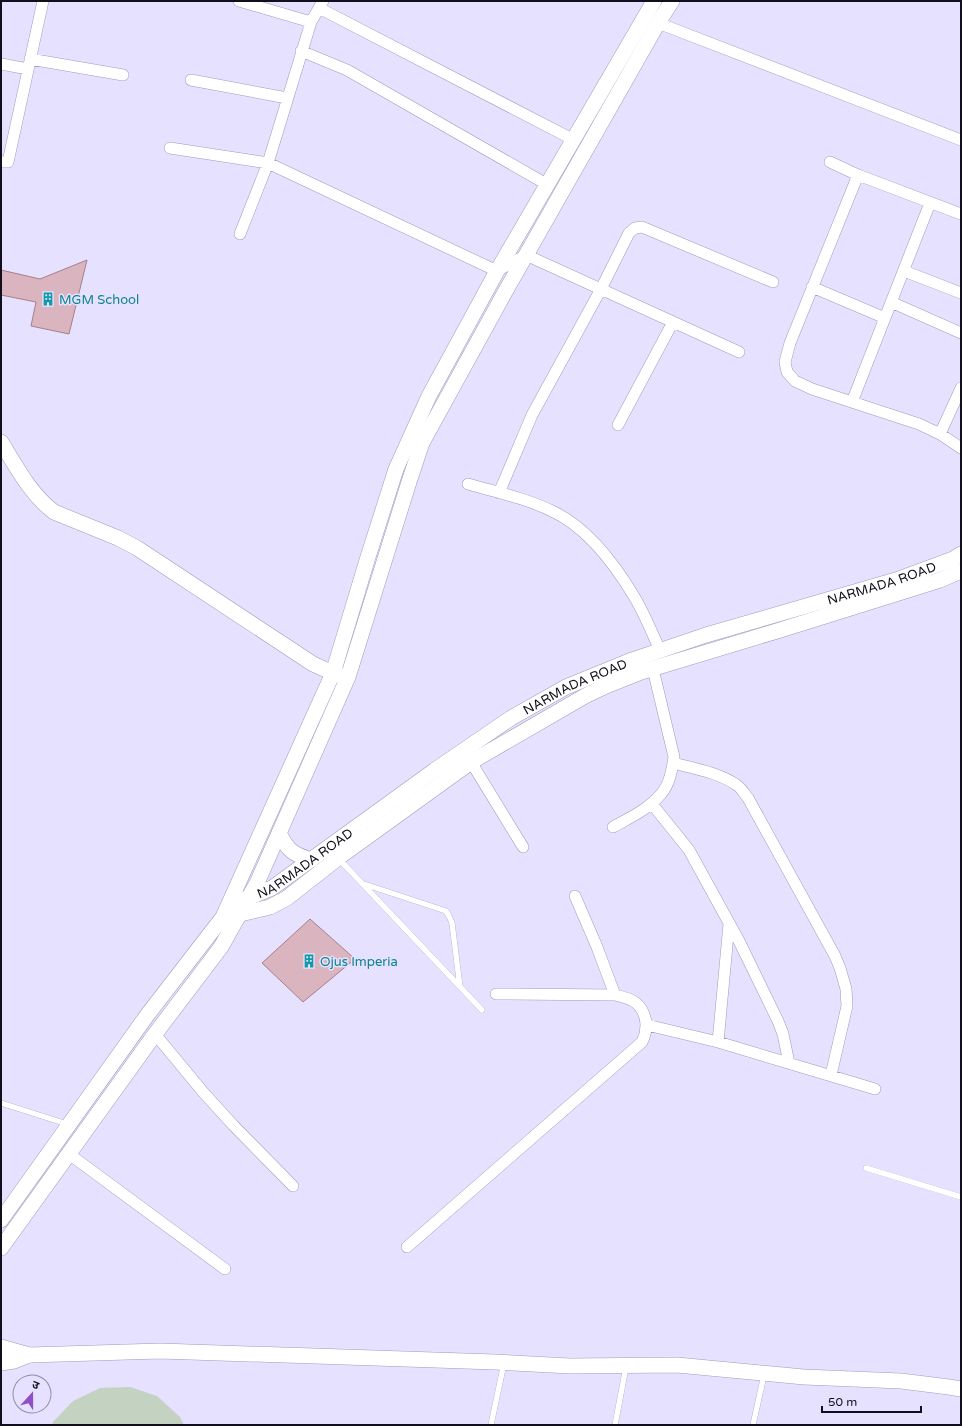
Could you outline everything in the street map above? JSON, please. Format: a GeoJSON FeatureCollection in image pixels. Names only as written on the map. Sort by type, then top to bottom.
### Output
{"type":"FeatureCollection","features":[{"type":"Feature","properties":{"kind":"street"},"geometry":{"type":"LineString","coordinates":[[1,162],[8,162],[43,1]]}},
{"type":"Feature","properties":{"kind":"street"},"geometry":{"type":"LineString","coordinates":[[239,1],[311,22]]}},
{"type":"Feature","properties":{"kind":"street"},"geometry":{"type":"LineString","coordinates":[[1,1220],[148,1014],[223,916],[333,673],[396,469],[429,396],[497,271],[548,186],[654,1]]}},
{"type":"Feature","properties":{"kind":"street"},"geometry":{"type":"LineString","coordinates":[[1,1248],[155,1034],[221,947],[257,883],[348,678],[422,443],[526,255],[672,1]]}},
{"type":"Feature","properties":{"kind":"street"},"geometry":{"type":"LineString","coordinates":[[240,234],[268,163],[311,22],[321,4],[574,140]]}},
{"type":"Feature","properties":{"kind":"street"},"geometry":{"type":"LineString","coordinates":[[658,23],[961,140]]}},
{"type":"Feature","properties":{"kind":"street"},"geometry":{"type":"LineString","coordinates":[[301,51],[347,70],[548,186]]}},
{"type":"Feature","properties":{"kind":"street"},"geometry":{"type":"LineString","coordinates":[[1,64],[29,64],[123,75]]}},
{"type":"Feature","properties":{"kind":"street"},"geometry":{"type":"LineString","coordinates":[[191,80],[287,98]]}},
{"type":"Feature","properties":{"kind":"street"},"geometry":{"type":"LineString","coordinates":[[170,148],[268,163],[497,271]]}},
{"type":"Feature","properties":{"kind":"street"},"geometry":{"type":"LineString","coordinates":[[830,162],[858,175],[961,214]]}},
{"type":"Feature","properties":{"kind":"street"},"geometry":{"type":"LineString","coordinates":[[858,175],[790,343],[786,362],[787,372],[795,381],[812,389],[919,424],[940,434],[961,448]]}},
{"type":"Feature","properties":{"kind":"street"},"geometry":{"type":"LineString","coordinates":[[852,402],[930,202]]}},
{"type":"Feature","properties":{"kind":"street"},"geometry":{"type":"LineString","coordinates":[[499,493],[532,415],[629,233],[635,228],[642,227],[773,282]]}},
{"type":"Feature","properties":{"kind":"street"},"geometry":{"type":"LineString","coordinates":[[497,271],[526,255]]}},
{"type":"Feature","properties":{"kind":"street"},"geometry":{"type":"LineString","coordinates":[[526,255],[739,352]]}},
{"type":"Feature","properties":{"kind":"street"},"geometry":{"type":"LineString","coordinates":[[904,270],[961,293]]}},
{"type":"Feature","properties":{"kind":"street"},"geometry":{"type":"LineString","coordinates":[[812,287],[885,318]]}},
{"type":"Feature","properties":{"kind":"street"},"geometry":{"type":"LineString","coordinates":[[891,302],[961,333]]}},
{"type":"Feature","properties":{"kind":"street"},"geometry":{"type":"LineString","coordinates":[[618,425],[673,322]]}},
{"type":"Feature","properties":{"kind":"street"},"geometry":{"type":"LineString","coordinates":[[940,434],[961,388]]}},
{"type":"Feature","properties":{"kind":"street"},"geometry":{"type":"LineString","coordinates":[[1,442],[30,488],[46,506],[54,512],[118,538],[137,548],[313,664],[348,678]]}},
{"type":"Feature","properties":{"kind":"street"},"geometry":{"type":"LineString","coordinates":[[468,484],[522,499],[552,511],[569,521],[590,538],[635,598],[660,650]]}},
{"type":"Feature","properties":{"kind":"street","name":"NARMADA ROAD"},"geometry":{"type":"LineString","coordinates":[[230,901],[248,899],[272,888],[434,770],[511,718],[566,686],[660,650],[706,635],[896,580],[953,559],[961,554]]}},
{"type":"Feature","properties":{"kind":"street"},"geometry":{"type":"LineString","coordinates":[[223,916],[239,915],[270,907],[287,898],[338,858],[471,762],[585,696],[606,686],[653,669],[925,584],[961,571]]}},
{"type":"Feature","properties":{"kind":"street"},"geometry":{"type":"LineString","coordinates":[[613,827],[652,804],[662,794],[667,784],[673,763],[674,757],[653,669]]}},
{"type":"Feature","properties":{"kind":"street"},"geometry":{"type":"LineString","coordinates":[[471,762],[524,847]]}},
{"type":"Feature","properties":{"kind":"street"},"geometry":{"type":"LineString","coordinates":[[673,763],[725,779],[738,787],[748,798],[835,956],[846,989],[847,1006],[831,1076]]}},
{"type":"Feature","properties":{"kind":"street"},"geometry":{"type":"LineString","coordinates":[[652,804],[689,850],[729,923],[784,1034],[789,1063]]}},
{"type":"Feature","properties":{"kind":"street"},"geometry":{"type":"LineString","coordinates":[[279,833],[285,845],[292,852],[311,860]]}},
{"type":"Feature","properties":{"kind":"street"},"geometry":{"type":"LineString","coordinates":[[576,896],[597,946],[615,995]]}},
{"type":"Feature","properties":{"kind":"street"},"geometry":{"type":"LineString","coordinates":[[718,1042],[729,923]]}},
{"type":"Feature","properties":{"kind":"street"},"geometry":{"type":"LineString","coordinates":[[407,1247],[642,1042],[645,1035],[646,1025],[643,1012],[637,1004],[628,999],[615,995],[496,994]]}},
{"type":"Feature","properties":{"kind":"street"},"geometry":{"type":"LineString","coordinates":[[646,1025],[718,1042],[875,1089]]}},
{"type":"Feature","properties":{"kind":"street"},"geometry":{"type":"LineString","coordinates":[[155,1034],[203,1092],[293,1186]]}},
{"type":"Feature","properties":{"kind":"street"},"geometry":{"type":"LineString","coordinates":[[69,1154],[225,1269]]}},
{"type":"Feature","properties":{"kind":"street"},"geometry":{"type":"LineString","coordinates":[[1,1347],[29,1355],[160,1351],[570,1366],[626,1367],[677,1365],[804,1377],[901,1381],[961,1389]]}},
{"type":"Feature","properties":{"kind":"street"},"geometry":{"type":"LineString","coordinates":[[1,1363],[14,1361],[29,1355]]}},
{"type":"Feature","properties":{"kind":"lane"},"geometry":{"type":"LineString","coordinates":[[338,858],[482,1010]]}},
{"type":"Feature","properties":{"kind":"lane"},"geometry":{"type":"LineString","coordinates":[[362,883],[446,911],[450,916],[452,923],[460,987]]}},
{"type":"Feature","properties":{"kind":"lane"},"geometry":{"type":"LineString","coordinates":[[1,1103],[70,1125]]}},
{"type":"Feature","properties":{"kind":"lane"},"geometry":{"type":"LineString","coordinates":[[866,1168],[961,1197]]}},
{"type":"Feature","properties":{"kind":"lane"},"geometry":{"type":"LineString","coordinates":[[491,1425],[504,1363]]}},
{"type":"Feature","properties":{"kind":"lane"},"geometry":{"type":"LineString","coordinates":[[615,1425],[626,1367]]}},
{"type":"Feature","properties":{"kind":"lane"},"geometry":{"type":"LineString","coordinates":[[752,1425],[764,1374]]}},
{"type":"Feature","properties":{"kind":"green space"},"geometry":{"type":"Polygon","coordinates":[[[130,1387],[157,1396],[180,1417],[184,1425],[52,1425],[53,1422],[73,1401],[100,1388],[130,1387]]]}},
{"type":"Feature","properties":{"kind":"building","name":"MGM School"},"geometry":{"type":"Polygon","coordinates":[[[87,260],[69,334],[31,326],[36,302],[1,295],[1,270],[40,279],[87,260]]]}},
{"type":"Feature","properties":{"kind":"building","name":"Ojus Imperia"},"geometry":{"type":"Polygon","coordinates":[[[310,919],[355,959],[303,1002],[262,963],[310,919]]]}},
{"type":"Feature","properties":{"kind":"place","name":"MGM School"},"geometry":{"type":"Point","coordinates":[48,299]}},
{"type":"Feature","properties":{"kind":"place","name":"Ojus Imperia"},"geometry":{"type":"Point","coordinates":[309,961]}}]}
